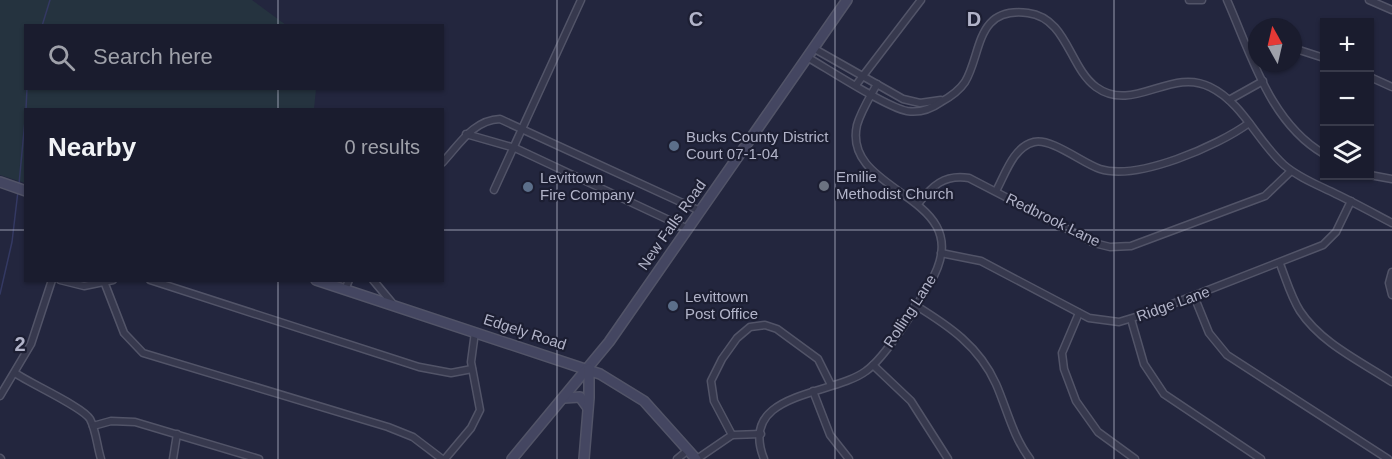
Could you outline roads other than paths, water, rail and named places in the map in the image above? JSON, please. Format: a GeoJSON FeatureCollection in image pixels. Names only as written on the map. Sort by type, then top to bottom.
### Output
{"type":"FeatureCollection","features":[{"type":"Feature","properties":{"kind":"main road","name":"New Falls Road"},"geometry":{"type":"LineString","coordinates":[[512,459],[589,369],[847,0]]}},
{"type":"Feature","properties":{"kind":"main road"},"geometry":{"type":"LineString","coordinates":[[4,184],[24,189]]}},
{"type":"Feature","properties":{"kind":"main road","name":"Edgely Road"},"geometry":{"type":"LineString","coordinates":[[328,282],[347,285],[396,306],[589,369],[635,394],[696,459]]}},
{"type":"Feature","properties":{"kind":"main road"},"geometry":{"type":"LineString","coordinates":[[584,459],[589,409],[589,369]]}},
{"type":"Feature","properties":{"kind":"main road"},"geometry":{"type":"LineString","coordinates":[[564,398],[580,397],[589,409]]}},
{"type":"Feature","properties":{"kind":"street"},"geometry":{"type":"LineString","coordinates":[[494,190],[581,0]]}},
{"type":"Feature","properties":{"kind":"street"},"geometry":{"type":"LineString","coordinates":[[856,85],[921,0]]}},
{"type":"Feature","properties":{"kind":"street"},"geometry":{"type":"LineString","coordinates":[[1189,0],[1202,0]]}},
{"type":"Feature","properties":{"kind":"street"},"geometry":{"type":"LineString","coordinates":[[1227,0],[1248,44]]}},
{"type":"Feature","properties":{"kind":"street"},"geometry":{"type":"LineString","coordinates":[[1369,0],[1392,10]]}},
{"type":"Feature","properties":{"kind":"street"},"geometry":{"type":"LineString","coordinates":[[807,57],[872,94],[909,111],[926,110],[962,86],[970,72],[983,32],[1000,18],[1018,13],[1035,15],[1051,23],[1084,74],[1100,89],[1118,95],[1134,95],[1172,82],[1192,81],[1209,86],[1229,100],[1291,171],[1392,223]]}},
{"type":"Feature","properties":{"kind":"street"},"geometry":{"type":"LineString","coordinates":[[813,48],[903,99],[920,103],[939,101],[950,96]]}},
{"type":"Feature","properties":{"kind":"street"},"geometry":{"type":"LineString","coordinates":[[1302,51],[1320,57]]}},
{"type":"Feature","properties":{"kind":"street"},"geometry":{"type":"LineString","coordinates":[[1260,72],[1289,123],[1303,138],[1320,150]]}},
{"type":"Feature","properties":{"kind":"street"},"geometry":{"type":"LineString","coordinates":[[1374,79],[1392,87]]}},
{"type":"Feature","properties":{"kind":"street"},"geometry":{"type":"LineString","coordinates":[[1229,100],[1263,81]]}},
{"type":"Feature","properties":{"kind":"street"},"geometry":{"type":"LineString","coordinates":[[877,84],[857,126],[857,140],[865,162],[876,175],[918,204],[935,222],[941,252]]}},
{"type":"Feature","properties":{"kind":"street"},"geometry":{"type":"LineString","coordinates":[[444,161],[466,134],[494,119],[524,128],[700,211]]}},
{"type":"Feature","properties":{"kind":"street"},"geometry":{"type":"LineString","coordinates":[[996,191],[1020,150],[1036,142],[1048,143],[1100,169],[1131,173],[1219,141],[1249,123]]}},
{"type":"Feature","properties":{"kind":"street"},"geometry":{"type":"LineString","coordinates":[[466,134],[515,148],[687,229]]}},
{"type":"Feature","properties":{"kind":"street","name":"Redbrook Lane"},"geometry":{"type":"LineString","coordinates":[[918,204],[934,185],[954,177],[969,178],[1094,243],[1110,247],[1131,246],[1265,196],[1291,171]]}},
{"type":"Feature","properties":{"kind":"street"},"geometry":{"type":"LineString","coordinates":[[1374,177],[1392,179]]}},
{"type":"Feature","properties":{"kind":"street","name":"Ridge Lane"},"geometry":{"type":"LineString","coordinates":[[941,252],[981,261],[1078,313],[1100,321],[1131,319],[1313,250],[1330,239],[1351,201]]}},
{"type":"Feature","properties":{"kind":"street","name":"Rolling Lane"},"geometry":{"type":"LineString","coordinates":[[761,434],[768,416],[775,408],[813,391],[861,375],[873,365],[931,281],[941,252]]}},
{"type":"Feature","properties":{"kind":"street"},"geometry":{"type":"LineString","coordinates":[[1280,264],[1299,310],[1321,335],[1392,382]]}},
{"type":"Feature","properties":{"kind":"street"},"geometry":{"type":"LineString","coordinates":[[1392,272],[1389,283],[1392,295]]}},
{"type":"Feature","properties":{"kind":"street"},"geometry":{"type":"LineString","coordinates":[[0,396],[34,338],[51,282]]}},
{"type":"Feature","properties":{"kind":"street"},"geometry":{"type":"LineString","coordinates":[[68,282],[84,286],[109,282]]}},
{"type":"Feature","properties":{"kind":"street"},"geometry":{"type":"LineString","coordinates":[[156,282],[419,367],[451,373],[472,369]]}},
{"type":"Feature","properties":{"kind":"street"},"geometry":{"type":"LineString","coordinates":[[374,282],[385,297],[396,306]]}},
{"type":"Feature","properties":{"kind":"street"},"geometry":{"type":"LineString","coordinates":[[105,284],[123,333],[143,353],[388,427],[413,437],[443,459],[471,428],[478,415],[480,402],[472,369],[476,332]]}},
{"type":"Feature","properties":{"kind":"street"},"geometry":{"type":"LineString","coordinates":[[1194,296],[1209,333],[1227,355],[1388,459]]}},
{"type":"Feature","properties":{"kind":"street"},"geometry":{"type":"LineString","coordinates":[[915,305],[951,328],[981,357],[996,385],[1017,438],[1030,459]]}},
{"type":"Feature","properties":{"kind":"street"},"geometry":{"type":"LineString","coordinates":[[1078,313],[1062,353],[1064,369],[1076,401],[1098,432],[1135,459]]}},
{"type":"Feature","properties":{"kind":"street"},"geometry":{"type":"LineString","coordinates":[[1131,319],[1144,364],[1164,394],[1261,459]]}},
{"type":"Feature","properties":{"kind":"street"},"geometry":{"type":"LineString","coordinates":[[732,435],[714,401],[711,381],[722,359],[737,338],[750,327],[765,325],[777,329],[818,359],[831,385]]}},
{"type":"Feature","properties":{"kind":"street"},"geometry":{"type":"LineString","coordinates":[[873,365],[911,401],[948,459]]}},
{"type":"Feature","properties":{"kind":"street"},"geometry":{"type":"LineString","coordinates":[[15,373],[39,389],[83,410],[93,426],[101,459]]}},
{"type":"Feature","properties":{"kind":"street"},"geometry":{"type":"LineString","coordinates":[[813,391],[825,424],[849,459]]}},
{"type":"Feature","properties":{"kind":"street"},"geometry":{"type":"LineString","coordinates":[[93,426],[121,420],[259,459]]}},
{"type":"Feature","properties":{"kind":"street"},"geometry":{"type":"LineString","coordinates":[[173,459],[177,434]]}},
{"type":"Feature","properties":{"kind":"street"},"geometry":{"type":"LineString","coordinates":[[696,459],[732,435],[761,434],[764,459]]}},
{"type":"Feature","properties":{"kind":"street"},"geometry":{"type":"LineString","coordinates":[[677,459],[688,450]]}},
{"type":"Feature","properties":{"kind":"waterway"},"geometry":{"type":"LineString","coordinates":[[43,24],[50,0]]}},
{"type":"Feature","properties":{"kind":"waterway"},"geometry":{"type":"LineString","coordinates":[[26,108],[27,90]]}},
{"type":"Feature","properties":{"kind":"waterway"},"geometry":{"type":"LineString","coordinates":[[19,184],[24,131]]}},
{"type":"Feature","properties":{"kind":"waterway"},"geometry":{"type":"LineString","coordinates":[[0,294],[12,242],[18,191]]}},
{"type":"Feature","properties":{"kind":"place","name":"Bucks County District Court 07-1-04"},"geometry":{"type":"Point","coordinates":[674,146]}},
{"type":"Feature","properties":{"kind":"place","name":"Emilie Methodist Church"},"geometry":{"type":"Point","coordinates":[824,186]}},
{"type":"Feature","properties":{"kind":"place","name":"Levittown Fire Company"},"geometry":{"type":"Point","coordinates":[528,187]}},
{"type":"Feature","properties":{"kind":"place","name":"Levittown Post Office"},"geometry":{"type":"Point","coordinates":[673,306]}}]}
